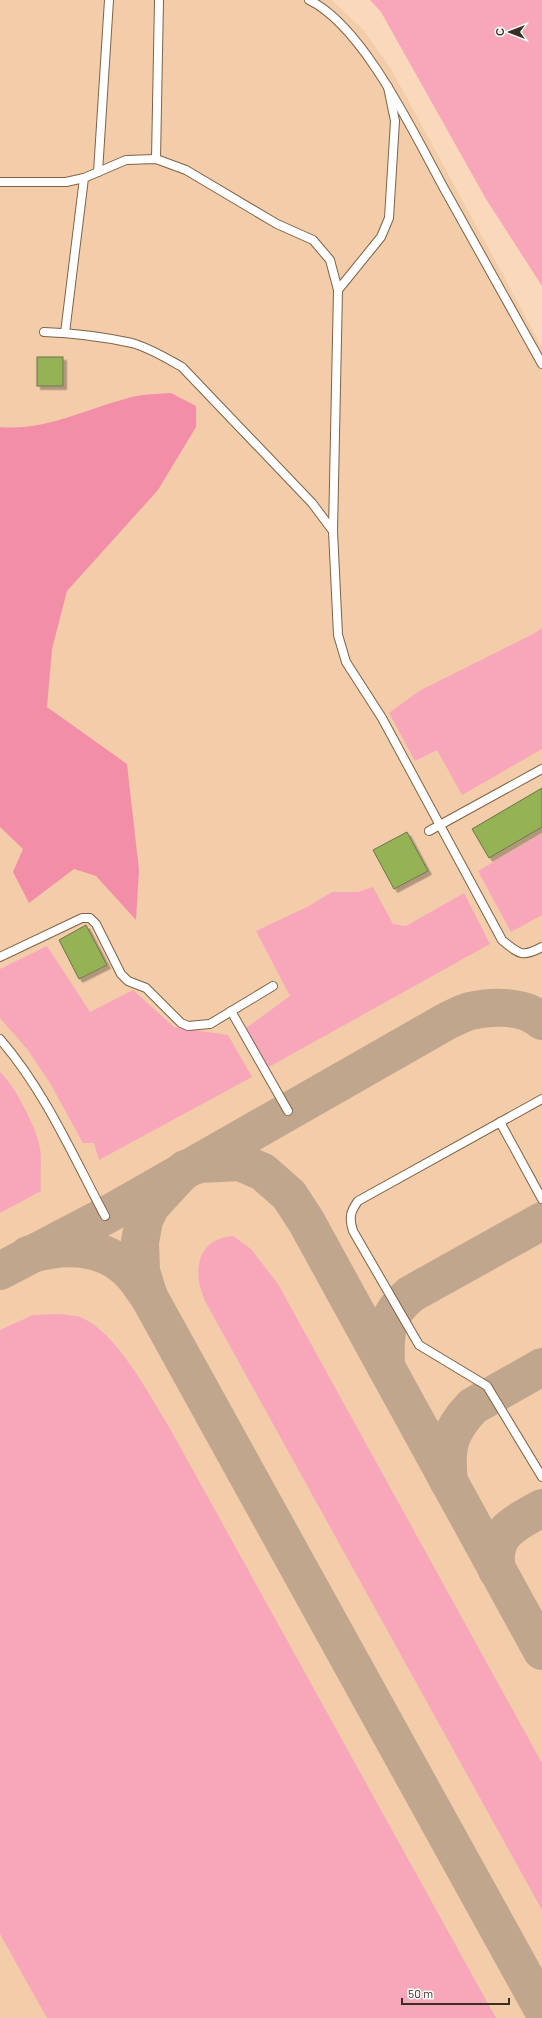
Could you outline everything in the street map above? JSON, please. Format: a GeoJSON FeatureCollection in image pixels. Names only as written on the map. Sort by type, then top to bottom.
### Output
{"type":"FeatureCollection","features":[{"type":"Feature","properties":{"kind":"lane"},"geometry":{"type":"LineString","coordinates":[[98,172],[109,0]]}},
{"type":"Feature","properties":{"kind":"lane"},"geometry":{"type":"LineString","coordinates":[[156,159],[158,0]]}},
{"type":"Feature","properties":{"kind":"lane"},"geometry":{"type":"LineString","coordinates":[[309,0],[322,6],[354,39],[388,87],[542,364]]}},
{"type":"Feature","properties":{"kind":"lane"},"geometry":{"type":"LineString","coordinates":[[338,290],[381,237],[389,218],[395,121],[388,87]]}},
{"type":"Feature","properties":{"kind":"lane"},"geometry":{"type":"LineString","coordinates":[[0,182],[66,182],[84,178],[126,160],[156,159],[186,170],[277,224],[313,240],[330,260],[338,290],[333,531],[338,635],[346,662],[382,718],[441,824],[502,940],[518,953],[524,954],[542,947]]}},
{"type":"Feature","properties":{"kind":"lane"},"geometry":{"type":"LineString","coordinates":[[64,333],[84,178]]}},
{"type":"Feature","properties":{"kind":"lane"},"geometry":{"type":"LineString","coordinates":[[44,332],[64,333],[133,344],[159,353],[182,367],[312,503],[333,531]]}},
{"type":"Feature","properties":{"kind":"lane"},"geometry":{"type":"LineString","coordinates":[[429,831],[542,769]]}},
{"type":"Feature","properties":{"kind":"lane"},"geometry":{"type":"LineString","coordinates":[[0,957],[82,918],[90,918],[96,924],[121,974],[128,981],[146,988],[181,1023],[188,1026],[210,1024],[272,986]]}},
{"type":"Feature","properties":{"kind":"lane"},"geometry":{"type":"LineString","coordinates":[[231,1011],[288,1111]]}},
{"type":"Feature","properties":{"kind":"lane"},"geometry":{"type":"LineString","coordinates":[[0,1039],[18,1060],[35,1085],[105,1216]]}},
{"type":"Feature","properties":{"kind":"lane"},"geometry":{"type":"LineString","coordinates":[[542,1099],[358,1201],[350,1211],[350,1221],[353,1232],[419,1346],[487,1386],[542,1476]]}},
{"type":"Feature","properties":{"kind":"lane"},"geometry":{"type":"LineString","coordinates":[[500,1122],[542,1199]]}},
{"type":"Feature","properties":{"kind":"shaded area"},"geometry":{"type":"Polygon","coordinates":[[[0,0],[332,0],[365,32],[391,69],[542,347],[542,2018],[0,2018],[0,0]]]}},
{"type":"Feature","properties":{"kind":"shaded area"},"geometry":{"type":"Polygon","coordinates":[[[370,0],[542,0],[542,286],[486,199],[381,12],[370,0]]]}},
{"type":"Feature","properties":{"kind":"shaded area"},"geometry":{"type":"Polygon","coordinates":[[[171,393],[196,406],[196,427],[158,490],[67,591],[52,649],[47,707],[127,764],[139,870],[136,920],[96,876],[74,869],[29,903],[13,872],[23,849],[0,827],[0,427],[32,426],[48,423],[130,397],[148,394],[171,393]]]}},
{"type":"Feature","properties":{"kind":"shaded area"},"geometry":{"type":"Polygon","coordinates":[[[542,628],[542,749],[462,795],[437,750],[415,761],[389,713],[419,691],[533,634],[542,628]]]}},
{"type":"Feature","properties":{"kind":"shaded area"},"geometry":{"type":"Polygon","coordinates":[[[542,834],[542,915],[511,932],[478,871],[542,834]]]}},
{"type":"Feature","properties":{"kind":"shaded area"},"geometry":{"type":"Polygon","coordinates":[[[373,887],[393,924],[406,926],[464,893],[490,944],[267,1068],[246,1028],[290,996],[256,931],[309,906],[332,892],[358,892],[373,887]]]}},
{"type":"Feature","properties":{"kind":"shaded area"},"geometry":{"type":"Polygon","coordinates":[[[47,946],[90,1012],[133,990],[174,1027],[228,1035],[252,1077],[99,1160],[94,1143],[83,1143],[50,1083],[27,1049],[0,1018],[0,969],[47,946]]]}},
{"type":"Feature","properties":{"kind":"shaded area"},"geometry":{"type":"Polygon","coordinates":[[[0,1072],[18,1096],[30,1119],[38,1140],[41,1153],[41,1191],[0,1213],[0,1072]]]}},
{"type":"Feature","properties":{"kind":"shaded area"},"geometry":{"type":"Polygon","coordinates":[[[233,1236],[251,1249],[278,1284],[542,1763],[542,1910],[205,1301],[199,1279],[198,1268],[200,1259],[204,1250],[211,1243],[221,1238],[233,1236]]]}},
{"type":"Feature","properties":{"kind":"shaded area"},"geometry":{"type":"Polygon","coordinates":[[[59,1314],[80,1317],[93,1324],[106,1335],[118,1349],[141,1380],[168,1425],[496,2018],[47,2018],[0,1934],[0,1330],[33,1315],[59,1314]]]}},
{"type":"Feature","properties":{"kind":"building"},"geometry":{"type":"Polygon","coordinates":[[[37,357],[63,357],[63,386],[37,386],[37,357]]]}},
{"type":"Feature","properties":{"kind":"building"},"geometry":{"type":"Polygon","coordinates":[[[542,788],[542,827],[489,858],[472,829],[542,788]]]}},
{"type":"Feature","properties":{"kind":"building"},"geometry":{"type":"Polygon","coordinates":[[[407,832],[428,871],[394,889],[373,850],[407,832]]]}},
{"type":"Feature","properties":{"kind":"building"},"geometry":{"type":"Polygon","coordinates":[[[86,925],[107,965],[79,979],[59,940],[86,925]]]}},
{"type":"Feature","properties":{"kind":"taxiway"},"geometry":{"type":"LineString","coordinates":[[0,1271],[105,1216],[461,1014],[478,1009],[507,1008],[526,1012],[542,1021]]}},
{"type":"Feature","properties":{"kind":"taxiway"},"geometry":{"type":"LineString","coordinates":[[28,1255],[42,1251],[70,1248],[97,1252],[121,1264],[132,1274],[149,1297],[141,1271],[140,1242],[144,1220],[151,1206],[185,1169],[200,1164],[240,1162],[263,1172],[289,1195],[306,1221],[542,1651]]}},
{"type":"Feature","properties":{"kind":"taxiway"},"geometry":{"type":"LineString","coordinates":[[386,1367],[386,1335],[388,1326],[391,1318],[402,1302],[411,1294],[542,1221]]}},
{"type":"Feature","properties":{"kind":"taxiway"},"geometry":{"type":"LineString","coordinates":[[149,1297],[542,2008]]}},
{"type":"Feature","properties":{"kind":"taxiway"},"geometry":{"type":"LineString","coordinates":[[449,1482],[448,1459],[450,1440],[465,1415],[473,1406],[542,1367]]}},
{"type":"Feature","properties":{"kind":"taxiway"},"geometry":{"type":"LineString","coordinates":[[497,1570],[497,1547],[506,1531],[522,1519],[542,1508]]}}]}
